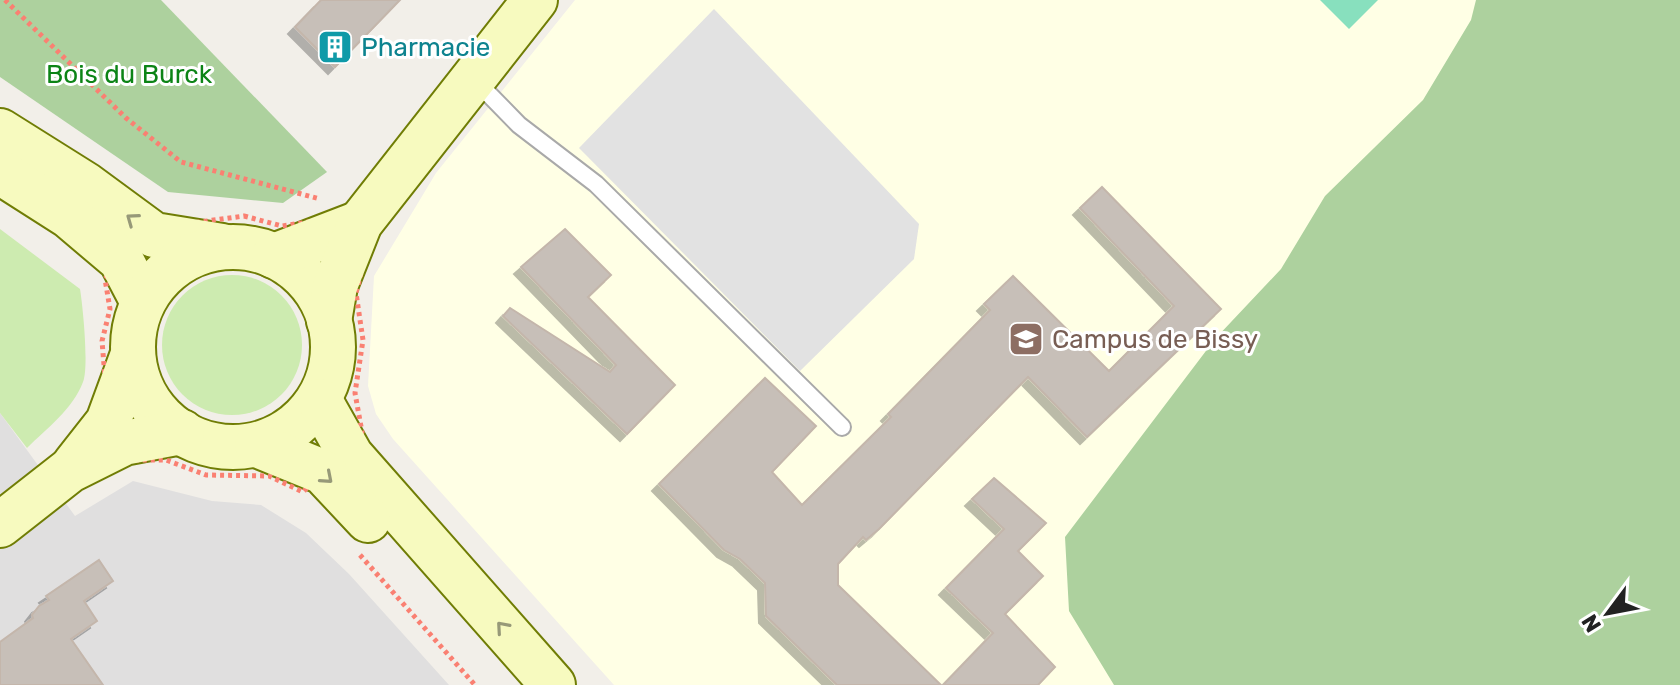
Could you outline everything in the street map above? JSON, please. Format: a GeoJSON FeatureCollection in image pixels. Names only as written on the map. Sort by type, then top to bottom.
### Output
{"type":"FeatureCollection","features":[{"type":"Feature","properties":{"kind":"main road"},"geometry":{"type":"LineString","coordinates":[[0,525],[116,432],[133,354],[135,327],[143,302],[159,280],[180,262],[205,251],[253,251],[339,229],[473,78],[535,0]]}},
{"type":"Feature","properties":{"kind":"main road"},"geometry":{"type":"LineString","coordinates":[[0,131],[86,185],[132,244],[143,302]]}},
{"type":"Feature","properties":{"kind":"main road"},"geometry":{"type":"LineString","coordinates":[[0,172],[69,216],[132,244],[154,235],[253,251],[305,278],[320,299],[329,321],[333,344],[329,376],[320,401],[321,478],[515,685]]}},
{"type":"Feature","properties":{"kind":"main road"},"geometry":{"type":"LineString","coordinates":[[329,321],[339,229]]}},
{"type":"Feature","properties":{"kind":"main road"},"geometry":{"type":"LineString","coordinates":[[133,354],[139,380],[150,403],[182,432],[197,441],[227,447],[257,445],[282,435],[320,401]]}},
{"type":"Feature","properties":{"kind":"main road"},"geometry":{"type":"LineString","coordinates":[[116,432],[182,432]]}},
{"type":"Feature","properties":{"kind":"main road"},"geometry":{"type":"LineString","coordinates":[[257,445],[321,478],[553,685]]}},
{"type":"Feature","properties":{"kind":"lane"},"geometry":{"type":"LineString","coordinates":[[473,78],[519,125],[596,184],[842,427]]}},
{"type":"Feature","properties":{"kind":"path"},"geometry":{"type":"LineString","coordinates":[[5,0],[126,118],[181,162],[339,229],[362,269],[356,293],[363,340],[355,393],[362,432],[321,478],[206,475],[166,460],[136,460],[96,404],[105,377],[102,341],[110,309],[105,279],[154,218],[192,223],[244,216],[282,226],[315,221],[339,229]]}},
{"type":"Feature","properties":{"kind":"path"},"geometry":{"type":"LineString","coordinates":[[359,553],[475,685]]}},
{"type":"Feature","properties":{"kind":"shaded area","name":"Campus de Bissy"},"geometry":{"type":"Polygon","coordinates":[[[575,0],[1680,0],[1680,685],[614,685],[393,439],[376,414],[368,386],[374,276],[436,173],[575,0]]]}},
{"type":"Feature","properties":{"kind":"shaded area"},"geometry":{"type":"Polygon","coordinates":[[[714,9],[919,224],[914,259],[800,371],[579,148],[714,9]]]}},
{"type":"Feature","properties":{"kind":"shaded area"},"geometry":{"type":"Polygon","coordinates":[[[0,413],[75,516],[133,481],[212,501],[261,505],[306,533],[349,574],[449,685],[0,685],[0,413]]]}},
{"type":"Feature","properties":{"kind":"green space","name":"Bois du Burck"},"geometry":{"type":"Polygon","coordinates":[[[0,0],[161,0],[327,172],[283,203],[168,192],[0,77],[0,0]]]}},
{"type":"Feature","properties":{"kind":"green space"},"geometry":{"type":"Polygon","coordinates":[[[1320,0],[1378,0],[1349,29],[1320,0]]]}},
{"type":"Feature","properties":{"kind":"green space"},"geometry":{"type":"Polygon","coordinates":[[[1476,0],[1680,0],[1680,685],[1114,685],[1069,611],[1065,537],[1215,339],[1281,269],[1325,196],[1423,100],[1471,20],[1476,0]]]}},
{"type":"Feature","properties":{"kind":"green space"},"geometry":{"type":"Polygon","coordinates":[[[0,229],[80,289],[85,351],[83,382],[66,410],[27,448],[0,413],[0,229]]]}},
{"type":"Feature","properties":{"kind":"green space"},"geometry":{"type":"Polygon","coordinates":[[[232,275],[259,281],[281,296],[296,318],[302,345],[296,372],[281,394],[259,409],[232,415],[205,409],[183,394],[168,372],[162,345],[168,318],[183,296],[205,281],[232,275]]]}},
{"type":"Feature","properties":{"kind":"building","name":"Pharmacie"},"geometry":{"type":"Polygon","coordinates":[[[321,0],[400,0],[335,67],[295,27],[321,0]]]}},
{"type":"Feature","properties":{"kind":"building"},"geometry":{"type":"Polygon","coordinates":[[[1102,187],[1221,309],[1087,437],[1028,377],[879,529],[866,540],[863,537],[838,564],[838,585],[941,685],[837,685],[766,616],[765,583],[740,559],[724,550],[659,484],[765,378],[816,426],[772,472],[802,505],[891,417],[888,414],[990,310],[984,304],[1013,276],[1109,371],[1174,306],[1080,208],[1102,187]]]}},
{"type":"Feature","properties":{"kind":"building"},"geometry":{"type":"Polygon","coordinates":[[[565,229],[611,275],[588,297],[675,385],[627,434],[503,316],[510,308],[610,372],[616,365],[521,267],[565,229]]]}},
{"type":"Feature","properties":{"kind":"building"},"geometry":{"type":"Polygon","coordinates":[[[994,478],[1046,523],[1018,551],[1043,576],[1005,614],[1055,667],[1038,685],[943,685],[993,633],[946,588],[1004,529],[972,499],[994,478]]]}},
{"type":"Feature","properties":{"kind":"building"},"geometry":{"type":"Polygon","coordinates":[[[99,560],[113,581],[84,601],[97,621],[71,639],[103,685],[0,685],[0,642],[33,618],[39,606],[49,600],[46,596],[99,560]]]}},
{"type":"Feature","properties":{"kind":"place","name":"Pharmacie"},"geometry":{"type":"Point","coordinates":[335,47]}},
{"type":"Feature","properties":{"kind":"place","name":"Campus de Bissy"},"geometry":{"type":"Point","coordinates":[1026,339]}}]}
